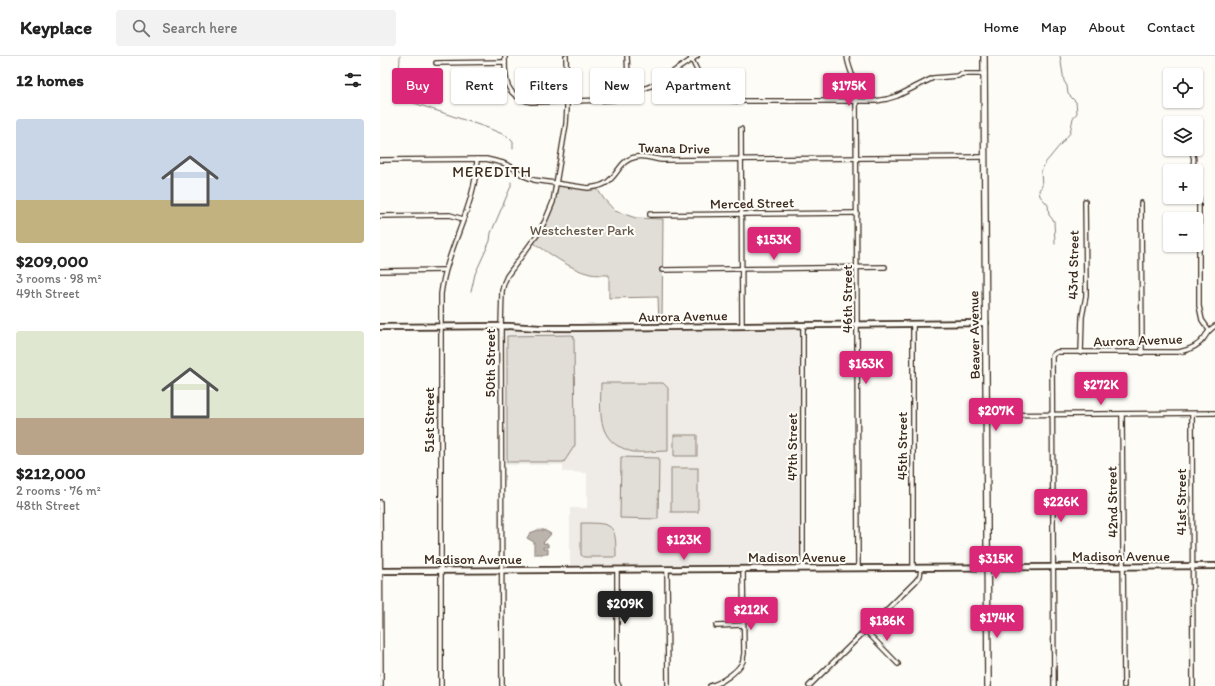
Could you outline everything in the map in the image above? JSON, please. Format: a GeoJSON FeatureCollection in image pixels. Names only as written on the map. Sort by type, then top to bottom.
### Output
{"type":"FeatureCollection","features":[{"type":"Feature","properties":{"kind":"main road","name":"Beaver Avenue"},"geometry":{"type":"LineString","coordinates":[[984,56],[988,686]]}},
{"type":"Feature","properties":{"kind":"street"},"geometry":{"type":"LineString","coordinates":[[505,56],[505,79],[512,93],[515,96]]}},
{"type":"Feature","properties":{"kind":"street","name":"50th Street"},"geometry":{"type":"LineString","coordinates":[[566,56],[566,68]]}},
{"type":"Feature","properties":{"kind":"street"},"geometry":{"type":"LineString","coordinates":[[627,56],[628,68]]}},
{"type":"Feature","properties":{"kind":"street"},"geometry":{"type":"LineString","coordinates":[[644,89],[652,85],[690,57],[697,56]]}},
{"type":"Feature","properties":{"kind":"street","name":"46th Street"},"geometry":{"type":"LineString","coordinates":[[847,56],[855,81],[856,101],[858,268],[858,568]]}},
{"type":"Feature","properties":{"kind":"street"},"geometry":{"type":"LineString","coordinates":[[690,57],[709,90],[717,96],[727,100],[737,101],[876,101],[897,96],[933,78],[958,76],[961,74],[984,74]]}},
{"type":"Feature","properties":{"kind":"street"},"geometry":{"type":"LineString","coordinates":[[436,63],[505,62]]}},
{"type":"Feature","properties":{"kind":"street","name":"50th Street"},"geometry":{"type":"LineString","coordinates":[[502,686],[501,296],[507,276],[537,235],[553,202],[566,124],[567,104]]}},
{"type":"Feature","properties":{"kind":"street"},"geometry":{"type":"LineString","coordinates":[[741,129],[742,326]]}},
{"type":"Feature","properties":{"kind":"street","name":"Twana Drive"},"geometry":{"type":"LineString","coordinates":[[380,160],[477,159],[497,161],[512,167],[524,176],[534,180],[588,188],[600,186],[610,180],[626,160],[636,157],[662,160],[985,157]]}},
{"type":"Feature","properties":{"kind":"street","name":"51st Street"},"geometry":{"type":"LineString","coordinates":[[441,686],[441,294],[445,270],[473,194],[477,159]]}},
{"type":"Feature","properties":{"kind":"street","name":"43rd Street"},"geometry":{"type":"LineString","coordinates":[[1081,353],[1082,317],[1086,291],[1085,201]]}},
{"type":"Feature","properties":{"kind":"street"},"geometry":{"type":"LineString","coordinates":[[1141,203],[1142,352]]}},
{"type":"Feature","properties":{"kind":"street"},"geometry":{"type":"LineString","coordinates":[[1199,204],[1199,306],[1202,320],[1209,330]]}},
{"type":"Feature","properties":{"kind":"street","name":"Merced Street"},"geometry":{"type":"LineString","coordinates":[[650,213],[650,215],[857,213]]}},
{"type":"Feature","properties":{"kind":"street"},"geometry":{"type":"LineString","coordinates":[[380,216],[445,215],[463,219]]}},
{"type":"Feature","properties":{"kind":"street"},"geometry":{"type":"LineString","coordinates":[[662,270],[885,267]]}},
{"type":"Feature","properties":{"kind":"street"},"geometry":{"type":"LineString","coordinates":[[380,270],[445,270]]}},
{"type":"Feature","properties":{"kind":"street","name":"Aurora Avenue"},"geometry":{"type":"LineString","coordinates":[[380,327],[500,326],[551,328],[986,323]]}},
{"type":"Feature","properties":{"kind":"street","name":"45th Street"},"geometry":{"type":"LineString","coordinates":[[913,324],[913,568]]}},
{"type":"Feature","properties":{"kind":"street","name":"47th Street"},"geometry":{"type":"LineString","coordinates":[[803,325],[803,568]]}},
{"type":"Feature","properties":{"kind":"street","name":"Aurora Avenue"},"geometry":{"type":"LineString","coordinates":[[1052,414],[1052,360],[1054,355],[1058,352],[1180,352],[1189,350],[1198,344],[1209,330],[1215,326]]}},
{"type":"Feature","properties":{"kind":"street"},"geometry":{"type":"LineString","coordinates":[[987,415],[1215,413]]}},
{"type":"Feature","properties":{"kind":"street"},"geometry":{"type":"LineString","coordinates":[[1052,414],[1054,686]]}},
{"type":"Feature","properties":{"kind":"street","name":"42nd Street"},"geometry":{"type":"LineString","coordinates":[[1122,414],[1124,686]]}},
{"type":"Feature","properties":{"kind":"street","name":"41st Street"},"geometry":{"type":"LineString","coordinates":[[1192,414],[1193,686]]}},
{"type":"Feature","properties":{"kind":"street"},"geometry":{"type":"LineString","coordinates":[[380,502],[381,686]]}},
{"type":"Feature","properties":{"kind":"street","name":"Madison Avenue"},"geometry":{"type":"LineString","coordinates":[[380,571],[1215,566]]}},
{"type":"Feature","properties":{"kind":"street"},"geometry":{"type":"LineString","coordinates":[[809,686],[918,579],[921,568]]}},
{"type":"Feature","properties":{"kind":"street"},"geometry":{"type":"LineString","coordinates":[[667,569],[668,686]]}},
{"type":"Feature","properties":{"kind":"street"},"geometry":{"type":"LineString","coordinates":[[710,686],[724,680],[739,666],[744,654],[743,569]]}},
{"type":"Feature","properties":{"kind":"street"},"geometry":{"type":"LineString","coordinates":[[617,570],[617,682],[619,686]]}},
{"type":"Feature","properties":{"kind":"street"},"geometry":{"type":"LineString","coordinates":[[716,626],[744,625]]}},
{"type":"Feature","properties":{"kind":"street"},"geometry":{"type":"LineString","coordinates":[[866,631],[898,664]]}},
{"type":"Feature","properties":{"kind":"shaded area"},"geometry":{"type":"Polygon","coordinates":[[[803,325],[803,568],[570,570],[570,508],[587,508],[587,473],[563,472],[563,465],[506,465],[504,335],[501,333],[501,326],[803,325]]]}},
{"type":"Feature","properties":{"kind":"shaded area"},"geometry":{"type":"Polygon","coordinates":[[[538,530],[544,530],[551,534],[543,543],[548,544],[548,547],[543,547],[543,549],[548,549],[548,554],[534,554],[534,542],[527,538],[530,533],[538,530]]]}},
{"type":"Feature","properties":{"kind":"green space","name":"Westchester Park"},"geometry":{"type":"Polygon","coordinates":[[[556,183],[596,187],[615,211],[636,218],[663,219],[662,323],[659,323],[658,297],[609,298],[609,275],[597,275],[582,272],[532,242],[550,210],[556,183]]]}},
{"type":"Feature","properties":{"kind":"green space"},"geometry":{"type":"Polygon","coordinates":[[[572,335],[574,337],[575,445],[564,462],[507,462],[507,336],[572,335]]]}},
{"type":"Feature","properties":{"kind":"green space"},"geometry":{"type":"Polygon","coordinates":[[[601,383],[663,383],[668,388],[668,451],[633,452],[618,446],[611,440],[606,434],[601,418],[601,383]]]}},
{"type":"Feature","properties":{"kind":"green space"},"geometry":{"type":"Polygon","coordinates":[[[674,435],[697,435],[697,456],[674,456],[674,435]]]}},
{"type":"Feature","properties":{"kind":"green space"},"geometry":{"type":"Polygon","coordinates":[[[621,457],[659,458],[658,519],[620,518],[621,457]]]}},
{"type":"Feature","properties":{"kind":"green space"},"geometry":{"type":"Polygon","coordinates":[[[671,468],[698,468],[698,512],[671,512],[671,468]]]}},
{"type":"Feature","properties":{"kind":"green space"},"geometry":{"type":"Polygon","coordinates":[[[581,523],[607,525],[611,528],[614,532],[616,557],[584,557],[581,555],[581,523]]]}},
{"type":"Feature","properties":{"kind":"waterway"},"geometry":{"type":"LineString","coordinates":[[400,56],[399,85],[402,96],[405,100],[488,128],[507,136],[513,142],[513,149]]}},
{"type":"Feature","properties":{"kind":"waterway"},"geometry":{"type":"LineString","coordinates":[[1055,244],[1054,221],[1049,215],[1048,205],[1040,196],[1039,190],[1042,186],[1041,171],[1046,162],[1070,133],[1073,118],[1077,113],[1076,102],[1068,94],[1067,86],[1064,81],[1060,56]]}},
{"type":"Feature","properties":{"kind":"waterway"},"geometry":{"type":"LineString","coordinates":[[471,292],[475,274],[490,241],[491,233],[511,186],[511,182]]}},
{"type":"Feature","properties":{"kind":"district","name":"MEREDITH"},"geometry":{"type":"Point","coordinates":[492,172]}}]}
